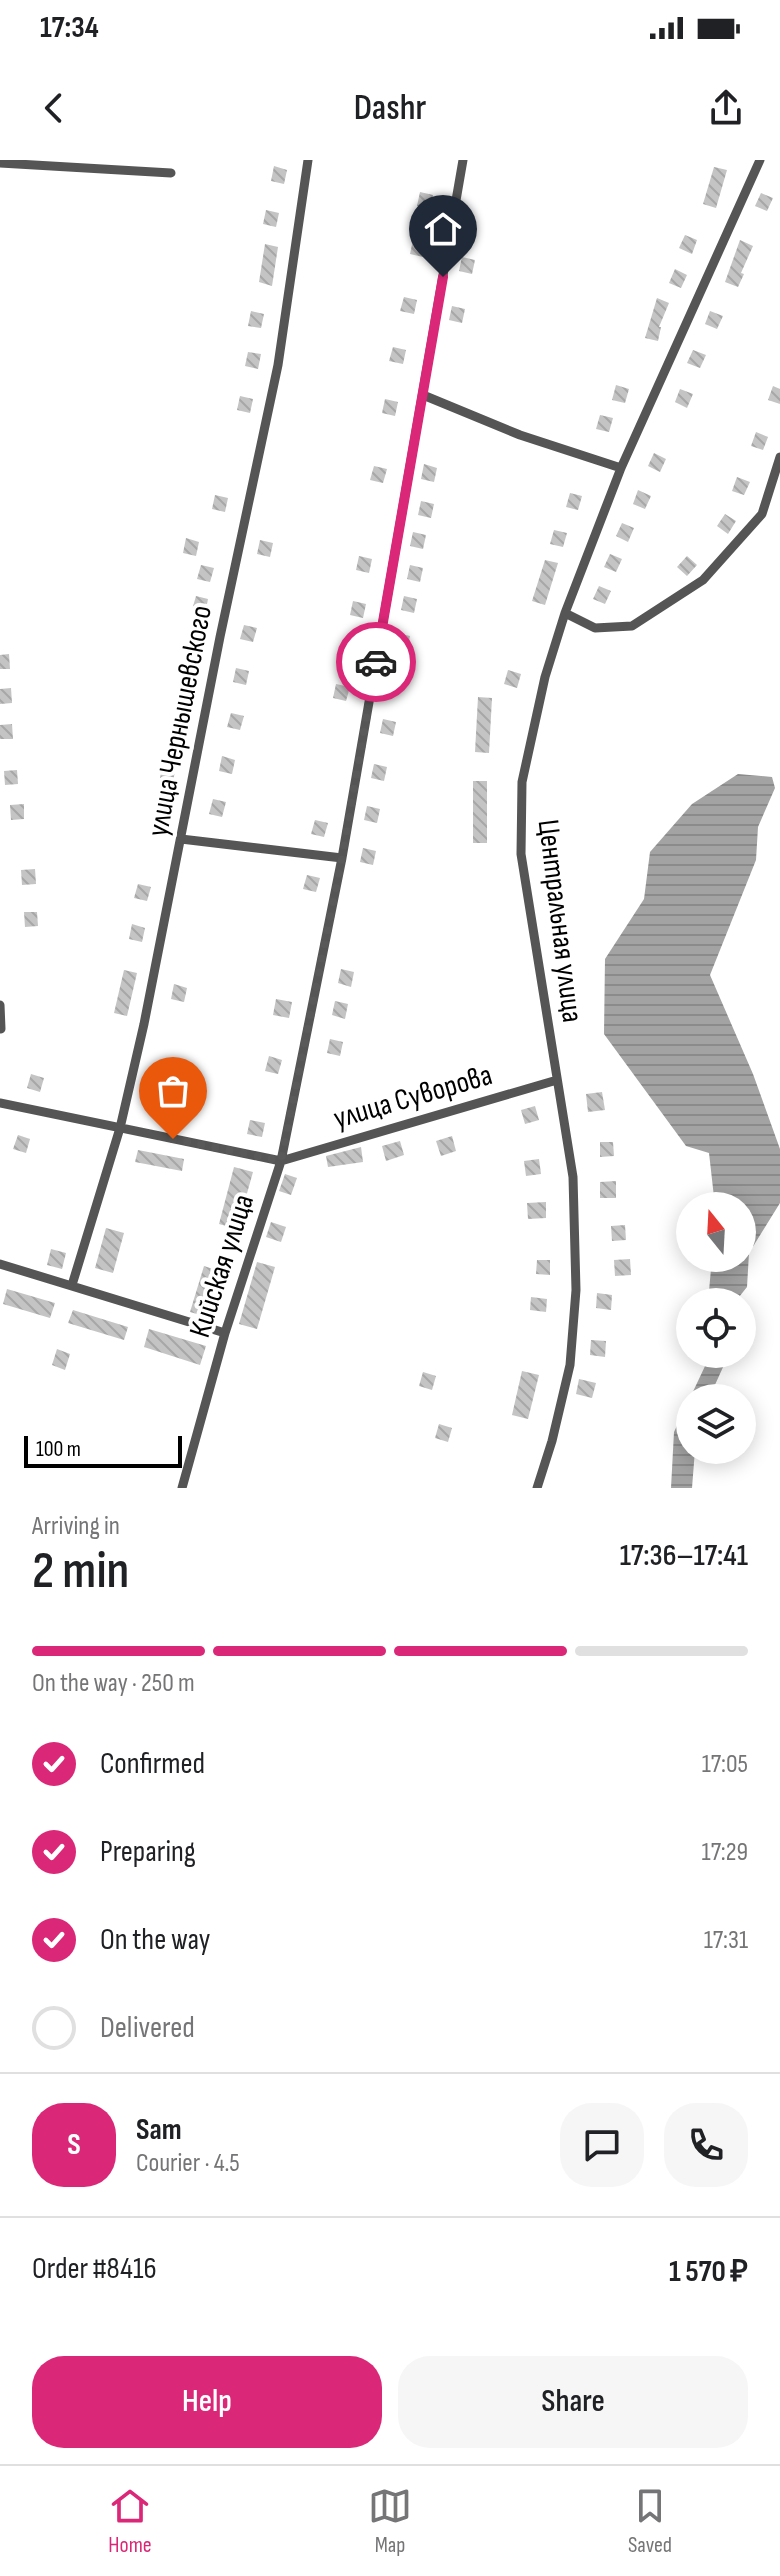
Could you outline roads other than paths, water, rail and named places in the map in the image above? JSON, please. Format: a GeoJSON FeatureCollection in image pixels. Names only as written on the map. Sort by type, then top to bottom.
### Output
{"type":"FeatureCollection","features":[{"type":"Feature","properties":{"kind":"street","name":"улица Чернышевского"},"geometry":{"type":"LineString","coordinates":[[72,1285],[120,1128],[144,1024],[220,637],[278,365],[308,160]]}},
{"type":"Feature","properties":{"kind":"street","name":"Кийская улица"},"geometry":{"type":"LineString","coordinates":[[182,1488],[225,1333],[281,1161],[342,858],[463,160]]}},
{"type":"Feature","properties":{"kind":"street","name":"Центральная улица"},"geometry":{"type":"LineString","coordinates":[[537,1488],[570,1365],[576,1290],[573,1177],[521,854],[522,782],[545,677],[565,613],[621,468],[760,160]]}},
{"type":"Feature","properties":{"kind":"street"},"geometry":{"type":"LineString","coordinates":[[0,163],[171,173]]}},
{"type":"Feature","properties":{"kind":"street"},"geometry":{"type":"LineString","coordinates":[[423,395],[520,435],[621,468]]}},
{"type":"Feature","properties":{"kind":"street"},"geometry":{"type":"LineString","coordinates":[[565,613],[595,628],[632,626],[703,580],[762,514],[780,457]]}},
{"type":"Feature","properties":{"kind":"street"},"geometry":{"type":"LineString","coordinates":[[181,839],[342,858]]}},
{"type":"Feature","properties":{"kind":"street"},"geometry":{"type":"LineString","coordinates":[[0,1005],[1,1029]]}},
{"type":"Feature","properties":{"kind":"street","name":"улица Суворова"},"geometry":{"type":"LineString","coordinates":[[0,1103],[281,1161],[557,1080]]}},
{"type":"Feature","properties":{"kind":"street"},"geometry":{"type":"LineString","coordinates":[[0,1264],[225,1333]]}}]}
